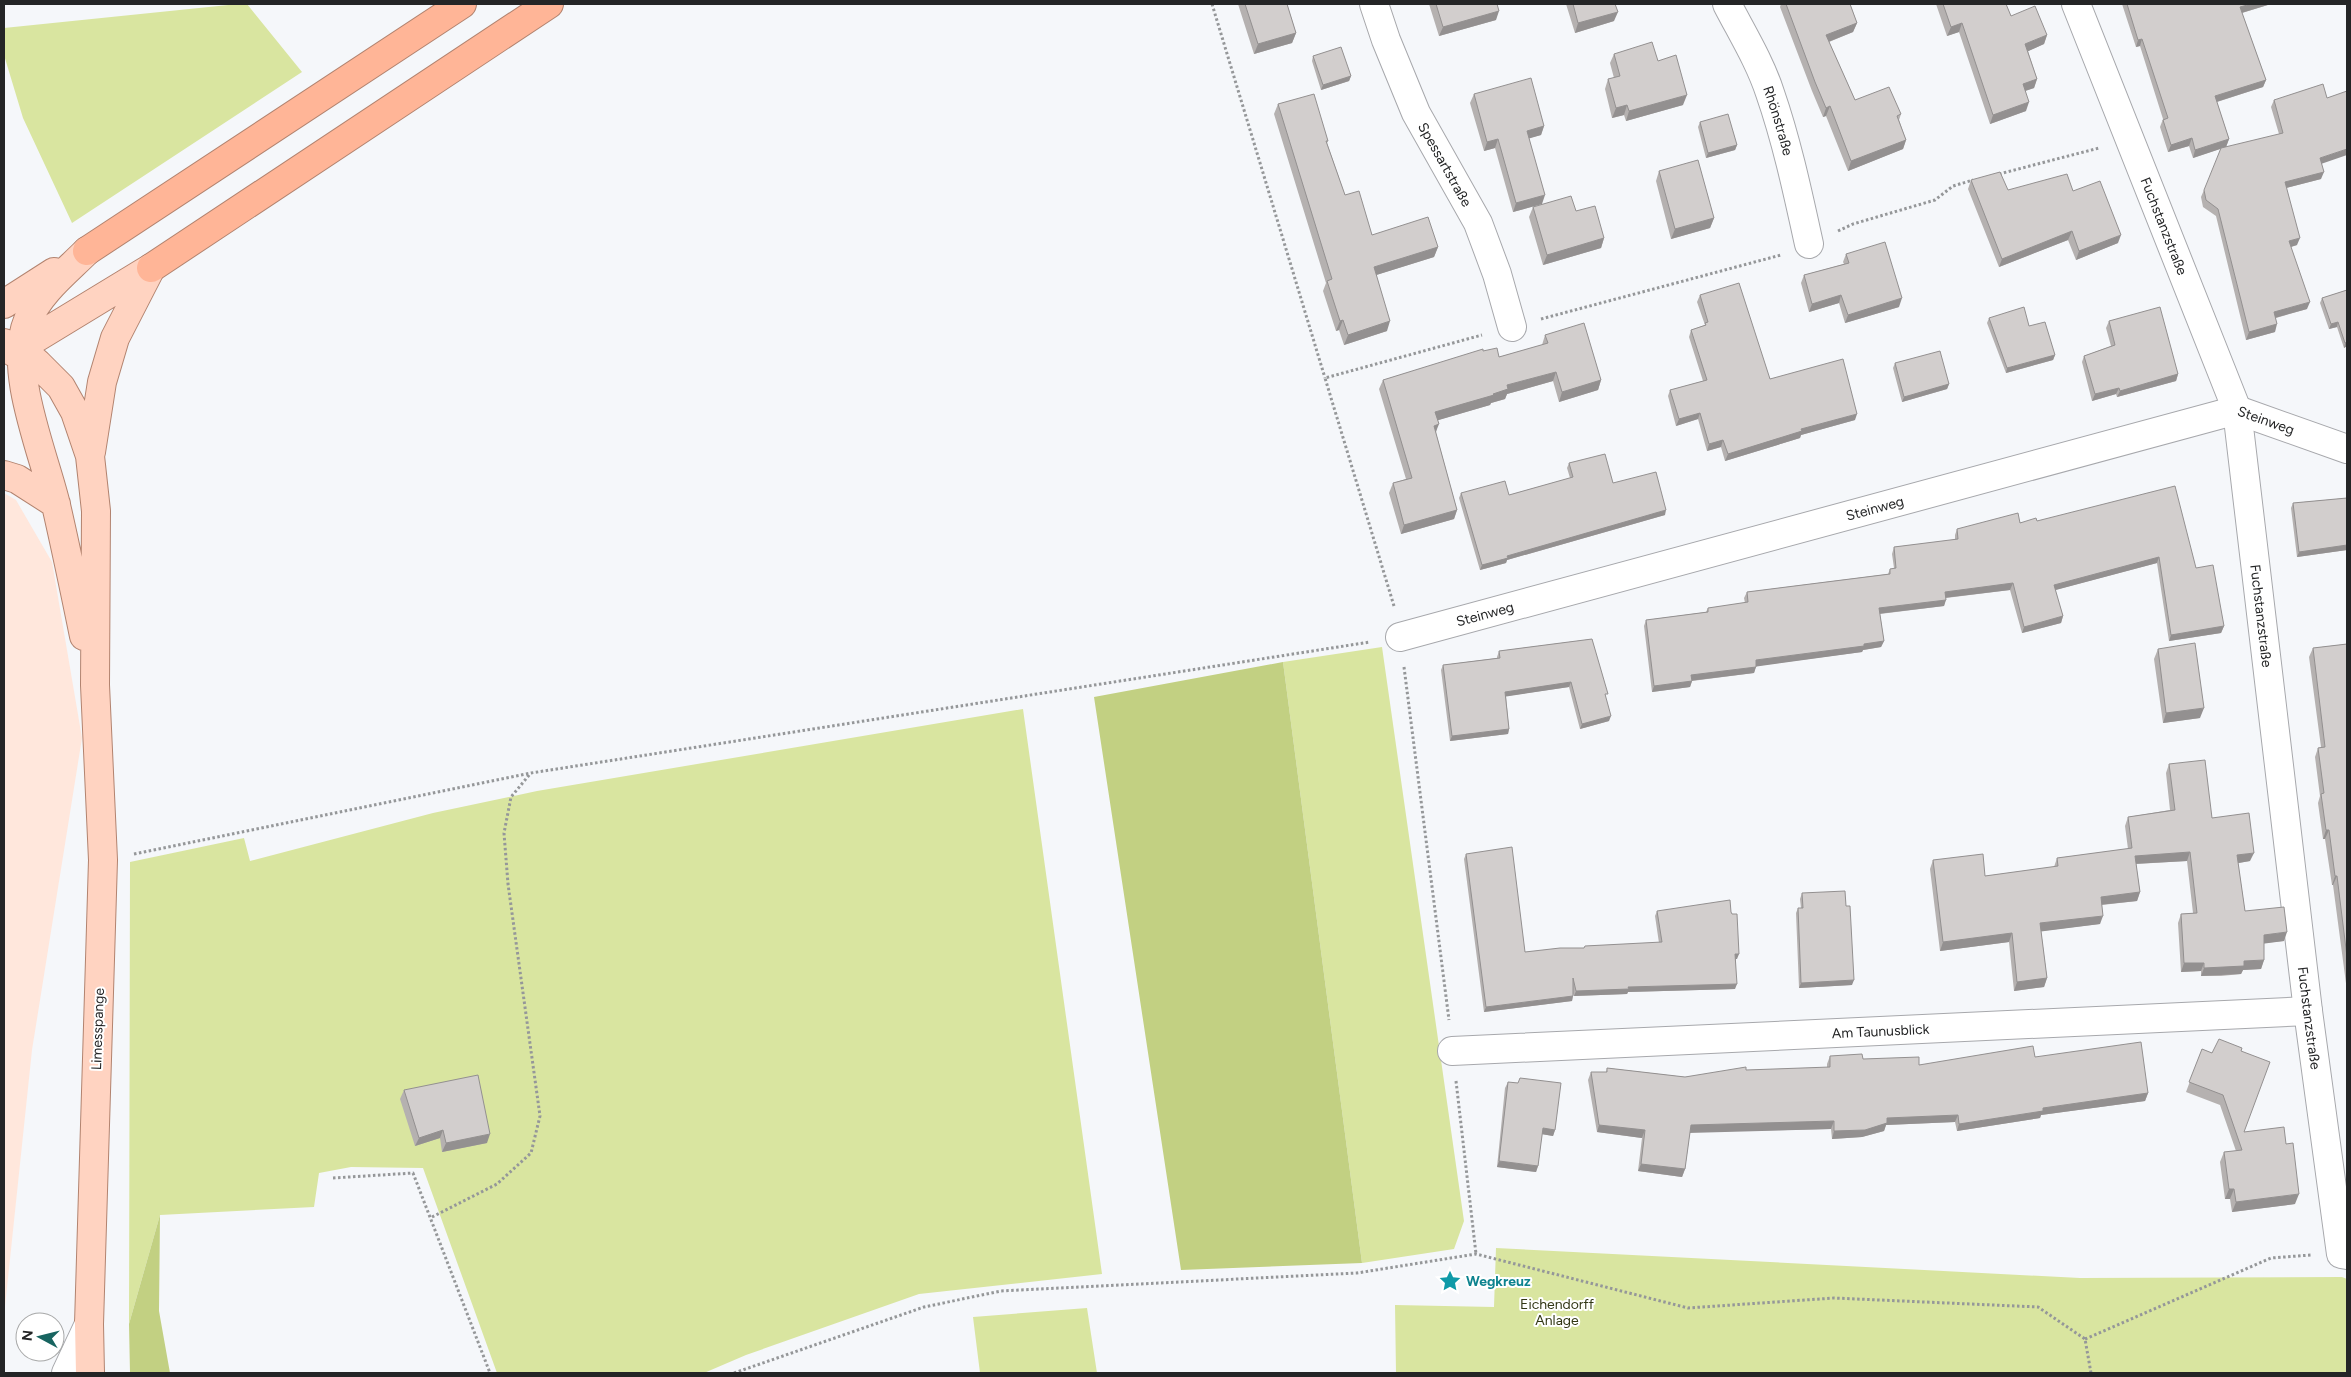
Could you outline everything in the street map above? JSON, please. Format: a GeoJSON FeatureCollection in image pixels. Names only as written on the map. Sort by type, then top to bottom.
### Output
{"type":"FeatureCollection","features":[{"type":"Feature","properties":{"kind":"highway"},"geometry":{"type":"LineString","coordinates":[[87,251],[462,4]]}},
{"type":"Feature","properties":{"kind":"highway"},"geometry":{"type":"LineString","coordinates":[[151,268],[549,4]]}},
{"type":"Feature","properties":{"kind":"main road"},"geometry":{"type":"LineString","coordinates":[[4,304],[87,251]]}},
{"type":"Feature","properties":{"kind":"main road"},"geometry":{"type":"LineString","coordinates":[[9,350],[43,295],[87,251]]}},
{"type":"Feature","properties":{"kind":"main road"},"geometry":{"type":"LineString","coordinates":[[9,350],[151,268]]}},
{"type":"Feature","properties":{"kind":"main road"},"geometry":{"type":"LineString","coordinates":[[90,456],[102,382],[112,347],[151,268]]}},
{"type":"Feature","properties":{"kind":"main road"},"geometry":{"type":"LineString","coordinates":[[9,350],[61,387],[75,412],[90,456],[96,511],[95,684]]}},
{"type":"Feature","properties":{"kind":"main road"},"geometry":{"type":"LineString","coordinates":[[9,350],[27,400],[56,504],[95,684]]}},
{"type":"Feature","properties":{"kind":"main road"},"geometry":{"type":"LineString","coordinates":[[4,475],[17,479],[56,504]]}},
{"type":"Feature","properties":{"kind":"main road","name":"Limesspange"},"geometry":{"type":"LineString","coordinates":[[90,1373],[89,1324],[103,860],[95,684]]}},
{"type":"Feature","properties":{"kind":"street","name":"Spessartstraße"},"geometry":{"type":"LineString","coordinates":[[1374,4],[1386,40],[1416,113],[1478,223],[1497,274],[1512,326]]}},
{"type":"Feature","properties":{"kind":"street","name":"Rhönstraße"},"geometry":{"type":"LineString","coordinates":[[1727,4],[1751,49],[1770,91],[1792,168],[1809,244]]}},
{"type":"Feature","properties":{"kind":"street","name":"Fuchstanzstraße"},"geometry":{"type":"LineString","coordinates":[[2076,4],[2238,410],[2308,1011],[2344,1254]]}},
{"type":"Feature","properties":{"kind":"street","name":"Steinweg"},"geometry":{"type":"LineString","coordinates":[[1400,637],[2238,410],[2347,449]]}},
{"type":"Feature","properties":{"kind":"street","name":"Am Taunusblick"},"geometry":{"type":"LineString","coordinates":[[1452,1051],[2308,1011]]}},
{"type":"Feature","properties":{"kind":"street"},"geometry":{"type":"LineString","coordinates":[[66,1373],[89,1324]]}},
{"type":"Feature","properties":{"kind":"path"},"geometry":{"type":"LineString","coordinates":[[1212,4],[1391,597],[1400,637],[1476,1254]]}},
{"type":"Feature","properties":{"kind":"path"},"geometry":{"type":"LineString","coordinates":[[1990,176],[2131,139]]}},
{"type":"Feature","properties":{"kind":"path"},"geometry":{"type":"LineString","coordinates":[[1325,378],[1512,326],[1776,257],[1853,224],[1934,200],[1953,186],[1981,178]]}},
{"type":"Feature","properties":{"kind":"path"},"geometry":{"type":"LineString","coordinates":[[103,860],[531,774],[1400,637]]}},
{"type":"Feature","properties":{"kind":"path"},"geometry":{"type":"LineString","coordinates":[[432,1217],[497,1184],[531,1153],[540,1116],[508,884],[504,833],[511,797],[531,774]]}},
{"type":"Feature","properties":{"kind":"path"},"geometry":{"type":"LineString","coordinates":[[333,1178],[413,1173],[432,1217],[490,1373]]}},
{"type":"Feature","properties":{"kind":"path"},"geometry":{"type":"LineString","coordinates":[[734,1373],[924,1307],[1001,1291],[1358,1273],[1476,1254],[1688,1308],[1834,1298],[2038,1307],[2085,1339],[2091,1373]]}},
{"type":"Feature","properties":{"kind":"path"},"geometry":{"type":"LineString","coordinates":[[2085,1339],[2271,1258],[2344,1254]]}},
{"type":"Feature","properties":{"kind":"shaded area"},"geometry":{"type":"Polygon","coordinates":[[[4,493],[16,500],[52,562],[82,738],[32,1050],[4,1316],[4,493]]]}},
{"type":"Feature","properties":{"kind":"green space"},"geometry":{"type":"Polygon","coordinates":[[[247,4],[302,72],[72,223],[23,118],[4,55],[4,28],[247,4]]]}},
{"type":"Feature","properties":{"kind":"green space"},"geometry":{"type":"Polygon","coordinates":[[[1382,647],[1464,1221],[1454,1249],[1362,1263],[1283,662],[1382,647]]]}},
{"type":"Feature","properties":{"kind":"green space"},"geometry":{"type":"Polygon","coordinates":[[[1283,662],[1362,1263],[1181,1270],[1094,697],[1283,662]]]}},
{"type":"Feature","properties":{"kind":"green space"},"geometry":{"type":"Polygon","coordinates":[[[1023,709],[1102,1274],[919,1294],[746,1355],[704,1373],[497,1373],[423,1168],[351,1167],[319,1173],[314,1207],[160,1215],[129,1324],[130,862],[244,838],[250,861],[433,813],[537,791],[1023,709]]]}},
{"type":"Feature","properties":{"kind":"green space"},"geometry":{"type":"Polygon","coordinates":[[[160,1215],[159,1311],[170,1373],[130,1373],[129,1324],[160,1215]]]}},
{"type":"Feature","properties":{"kind":"green space","name":"Eichendorff Anlage"},"geometry":{"type":"Polygon","coordinates":[[[1496,1248],[2080,1278],[2342,1277],[2347,1279],[2347,1373],[1396,1373],[1395,1305],[1494,1307],[1496,1248]]]}},
{"type":"Feature","properties":{"kind":"green space"},"geometry":{"type":"Polygon","coordinates":[[[1087,1308],[1097,1373],[980,1373],[973,1317],[1087,1308]]]}},
{"type":"Feature","properties":{"kind":"building"},"geometry":{"type":"Polygon","coordinates":[[[1245,4],[1287,4],[1296,33],[1258,44],[1245,4]]]}},
{"type":"Feature","properties":{"kind":"building"},"geometry":{"type":"Polygon","coordinates":[[[1436,4],[1497,4],[1499,11],[1443,27],[1436,4]]]}},
{"type":"Feature","properties":{"kind":"building"},"geometry":{"type":"Polygon","coordinates":[[[1573,4],[1615,4],[1618,12],[1578,23],[1573,4]]]}},
{"type":"Feature","properties":{"kind":"building"},"geometry":{"type":"Polygon","coordinates":[[[1786,4],[1850,4],[1857,23],[1826,35],[1855,100],[1889,87],[1901,114],[1897,116],[1906,140],[1851,161],[1830,106],[1826,108],[1815,82],[1786,4]]]}},
{"type":"Feature","properties":{"kind":"building"},"geometry":{"type":"Polygon","coordinates":[[[1943,4],[2006,4],[2011,16],[2035,6],[2047,35],[2025,44],[2037,79],[2023,84],[2029,102],[1993,115],[1962,23],[1951,27],[1943,4]]]}},
{"type":"Feature","properties":{"kind":"building"},"geometry":{"type":"Polygon","coordinates":[[[2127,4],[2251,4],[2240,7],[2266,80],[2215,96],[2229,139],[2195,150],[2192,138],[2171,145],[2163,120],[2168,118],[2142,39],[2138,40],[2127,4]]]}},
{"type":"Feature","properties":{"kind":"building"},"geometry":{"type":"Polygon","coordinates":[[[1652,42],[1658,61],[1676,55],[1687,95],[1629,111],[1627,105],[1616,108],[1608,79],[1620,76],[1614,54],[1652,42]]]}},
{"type":"Feature","properties":{"kind":"building"},"geometry":{"type":"Polygon","coordinates":[[[1341,47],[1351,76],[1323,85],[1313,56],[1341,47]]]}},
{"type":"Feature","properties":{"kind":"building"},"geometry":{"type":"Polygon","coordinates":[[[1531,78],[1544,126],[1527,131],[1545,195],[1516,203],[1498,139],[1487,142],[1474,94],[1531,78]]]}},
{"type":"Feature","properties":{"kind":"building"},"geometry":{"type":"Polygon","coordinates":[[[2323,84],[2327,98],[2347,91],[2347,149],[2320,158],[2324,172],[2285,182],[2300,238],[2289,241],[2310,302],[2274,312],[2277,324],[2249,332],[2218,209],[2206,200],[2204,190],[2221,148],[2283,133],[2274,100],[2323,84]]]}},
{"type":"Feature","properties":{"kind":"building"},"geometry":{"type":"Polygon","coordinates":[[[1314,94],[1328,141],[1326,141],[1345,195],[1359,191],[1372,235],[1428,217],[1438,247],[1374,267],[1390,321],[1348,335],[1343,320],[1340,321],[1327,281],[1332,279],[1278,104],[1314,94]]]}},
{"type":"Feature","properties":{"kind":"building"},"geometry":{"type":"Polygon","coordinates":[[[1728,114],[1737,145],[1708,153],[1700,122],[1728,114]]]}},
{"type":"Feature","properties":{"kind":"building"},"geometry":{"type":"Polygon","coordinates":[[[1698,160],[1714,218],[1675,229],[1659,171],[1698,160]]]}},
{"type":"Feature","properties":{"kind":"building"},"geometry":{"type":"Polygon","coordinates":[[[2000,172],[2008,190],[2067,174],[2073,191],[2100,181],[2121,235],[2079,251],[2072,231],[2002,259],[1971,180],[2000,172]]]}},
{"type":"Feature","properties":{"kind":"building"},"geometry":{"type":"Polygon","coordinates":[[[1571,196],[1576,211],[1595,206],[1604,238],[1547,255],[1533,207],[1571,196]]]}},
{"type":"Feature","properties":{"kind":"building"},"geometry":{"type":"Polygon","coordinates":[[[1885,242],[1902,298],[1848,315],[1841,295],[1812,304],[1804,275],[1849,263],[1846,254],[1885,242]]]}},
{"type":"Feature","properties":{"kind":"building"},"geometry":{"type":"Polygon","coordinates":[[[1739,283],[1770,379],[1843,359],[1857,414],[1801,429],[1802,431],[1728,454],[1723,440],[1709,444],[1700,413],[1679,419],[1670,390],[1707,380],[1691,330],[1706,325],[1705,323],[1708,322],[1700,295],[1739,283]]]}},
{"type":"Feature","properties":{"kind":"building"},"geometry":{"type":"Polygon","coordinates":[[[2347,290],[2347,342],[2345,343],[2338,322],[2331,324],[2322,298],[2347,290]]]}},
{"type":"Feature","properties":{"kind":"building"},"geometry":{"type":"Polygon","coordinates":[[[2024,307],[2029,326],[2045,322],[2055,355],[2007,368],[1989,318],[2024,307]]]}},
{"type":"Feature","properties":{"kind":"building"},"geometry":{"type":"Polygon","coordinates":[[[2160,307],[2178,374],[2120,391],[2119,388],[2095,394],[2084,356],[2115,345],[2109,321],[2160,307]]]}},
{"type":"Feature","properties":{"kind":"building"},"geometry":{"type":"Polygon","coordinates":[[[1584,323],[1601,380],[1562,392],[1556,372],[1507,385],[1508,389],[1494,395],[1435,412],[1439,424],[1434,426],[1457,510],[1404,525],[1393,483],[1412,478],[1383,380],[1483,349],[1483,351],[1497,348],[1499,357],[1548,343],[1545,335],[1584,323]]]}},
{"type":"Feature","properties":{"kind":"building"},"geometry":{"type":"Polygon","coordinates":[[[1940,351],[1949,384],[1904,397],[1895,363],[1940,351]]]}},
{"type":"Feature","properties":{"kind":"building"},"geometry":{"type":"Polygon","coordinates":[[[1605,454],[1613,483],[1656,472],[1666,510],[1482,565],[1461,493],[1505,481],[1509,495],[1573,477],[1569,463],[1605,454]]]}},
{"type":"Feature","properties":{"kind":"building"},"geometry":{"type":"Polygon","coordinates":[[[2175,486],[2196,568],[2213,565],[2224,626],[2171,635],[2159,557],[2054,585],[2063,616],[2024,627],[2013,583],[1945,592],[1946,600],[1879,608],[1884,641],[1864,644],[1864,646],[1756,660],[1756,667],[1691,675],[1692,681],[1654,686],[1646,620],[1708,612],[1708,608],[1748,602],[1747,592],[1890,574],[1890,569],[1896,568],[1894,547],[1958,539],[1957,529],[2018,513],[2020,523],[2036,518],[2037,521],[2175,486]]]}},
{"type":"Feature","properties":{"kind":"building"},"geometry":{"type":"Polygon","coordinates":[[[2347,498],[2347,545],[2299,552],[2293,503],[2347,498]]]}},
{"type":"Feature","properties":{"kind":"building"},"geometry":{"type":"Polygon","coordinates":[[[1592,639],[1608,694],[1605,694],[1611,716],[1582,724],[1571,682],[1505,692],[1509,729],[1452,736],[1443,665],[1500,658],[1499,651],[1592,639]]]}},
{"type":"Feature","properties":{"kind":"building"},"geometry":{"type":"Polygon","coordinates":[[[2195,643],[2204,708],[2166,713],[2158,649],[2195,643]]]}},
{"type":"Feature","properties":{"kind":"building"},"geometry":{"type":"Polygon","coordinates":[[[2347,644],[2347,957],[2337,876],[2335,876],[2329,830],[2326,830],[2321,794],[2324,793],[2318,748],[2325,747],[2313,648],[2347,644]]]}},
{"type":"Feature","properties":{"kind":"building"},"geometry":{"type":"Polygon","coordinates":[[[2205,760],[2212,818],[2249,813],[2254,853],[2237,855],[2245,911],[2284,907],[2287,932],[2264,935],[2264,960],[2244,961],[2244,966],[2204,968],[2204,963],[2184,963],[2181,914],[2197,913],[2190,852],[2135,856],[2140,892],[2101,897],[2103,916],[2040,923],[2047,978],[2017,982],[2012,933],[1943,942],[1933,860],[1983,854],[1985,876],[2058,866],[2057,858],[2132,848],[2128,817],[2175,810],[2169,764],[2205,760]]]}},
{"type":"Feature","properties":{"kind":"building"},"geometry":{"type":"Polygon","coordinates":[[[1512,847],[1525,952],[1560,948],[1584,948],[1585,946],[1662,942],[1657,911],[1730,900],[1732,914],[1737,914],[1739,954],[1735,954],[1737,984],[1628,987],[1629,989],[1576,991],[1573,978],[1573,996],[1486,1007],[1466,854],[1512,847]]]}},
{"type":"Feature","properties":{"kind":"building"},"geometry":{"type":"Polygon","coordinates":[[[1845,891],[1846,906],[1850,906],[1854,980],[1801,983],[1798,908],[1803,908],[1802,893],[1845,891]]]}},
{"type":"Feature","properties":{"kind":"building"},"geometry":{"type":"Polygon","coordinates":[[[2219,1039],[2242,1048],[2241,1051],[2270,1062],[2244,1132],[2284,1127],[2286,1144],[2293,1143],[2299,1194],[2236,1202],[2234,1189],[2229,1189],[2224,1152],[2242,1150],[2223,1095],[2189,1082],[2202,1049],[2212,1053],[2219,1039]]]}},
{"type":"Feature","properties":{"kind":"building"},"geometry":{"type":"Polygon","coordinates":[[[2141,1042],[2148,1093],[2043,1108],[2043,1111],[1959,1124],[1958,1115],[1887,1118],[1887,1123],[1865,1130],[1834,1131],[1834,1121],[1691,1125],[1685,1169],[1641,1164],[1645,1130],[1599,1125],[1591,1072],[1607,1072],[1607,1068],[1685,1077],[1746,1067],[1746,1070],[1830,1067],[1830,1056],[1862,1054],[1863,1059],[1919,1057],[1919,1065],[2033,1046],[2035,1057],[2141,1042]]]}},
{"type":"Feature","properties":{"kind":"building"},"geometry":{"type":"Polygon","coordinates":[[[478,1075],[490,1134],[446,1143],[443,1130],[419,1138],[404,1090],[478,1075]]]}},
{"type":"Feature","properties":{"kind":"building"},"geometry":{"type":"Polygon","coordinates":[[[1520,1078],[1561,1083],[1555,1130],[1543,1128],[1538,1166],[1499,1161],[1508,1082],[1518,1083],[1520,1078]]]}},
{"type":"Feature","properties":{"kind":"place","name":"Wegkreuz"},"geometry":{"type":"Point","coordinates":[1450,1281]}}]}
